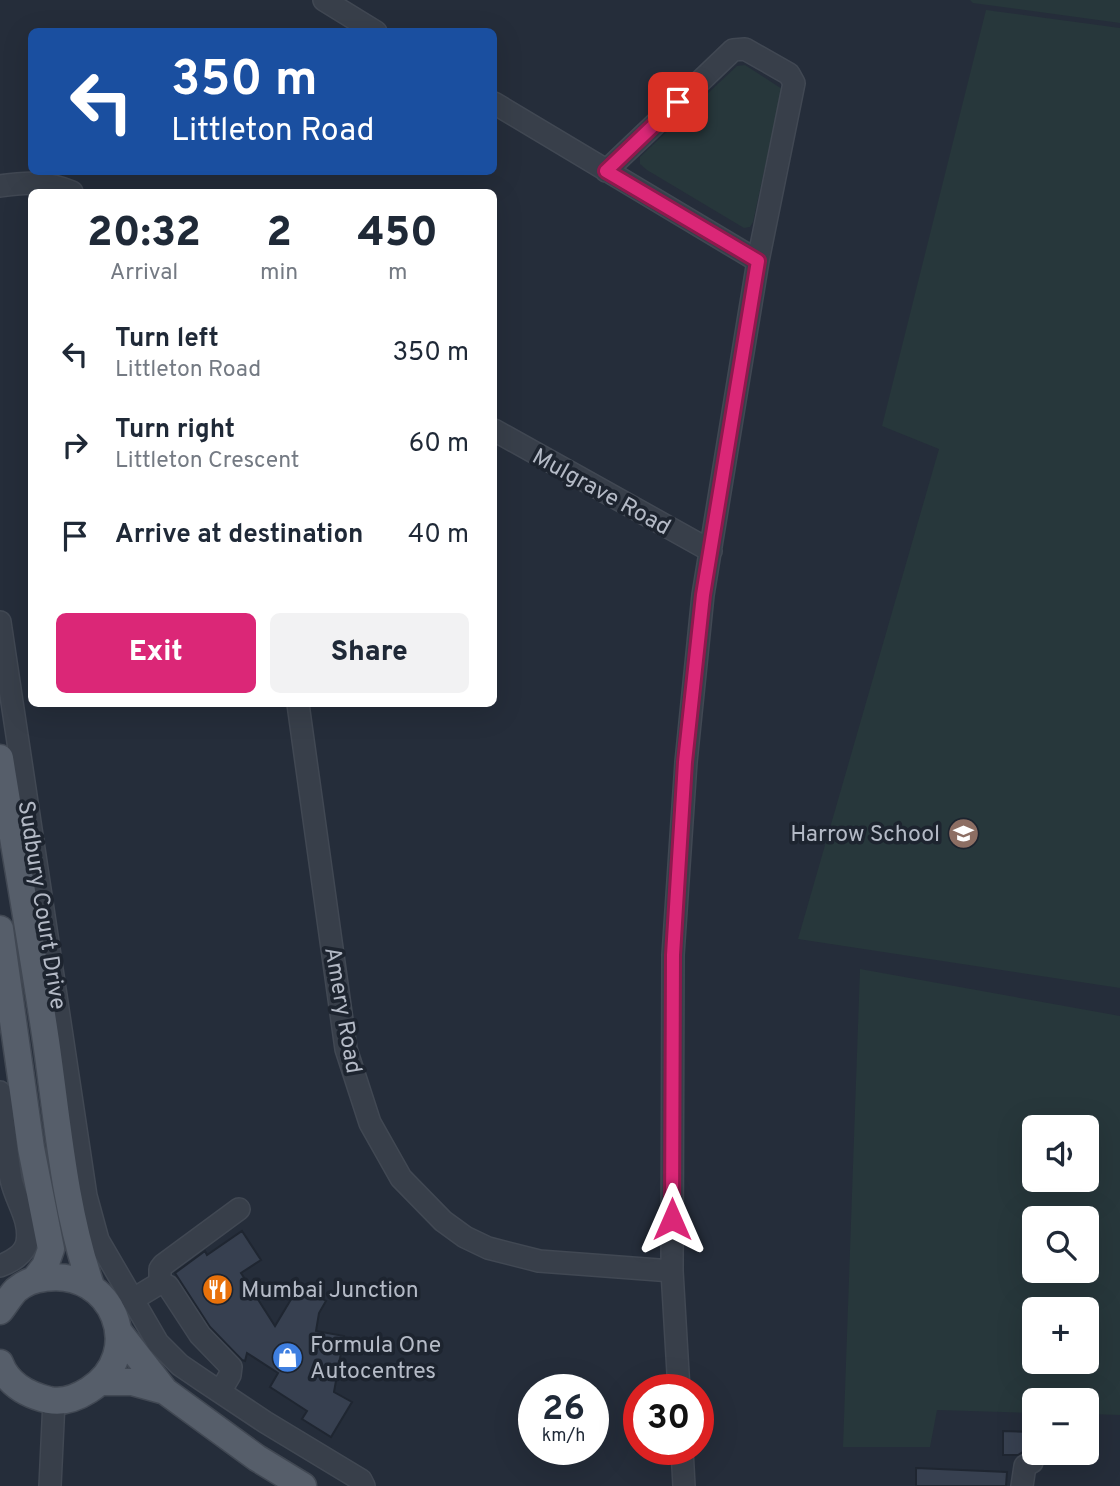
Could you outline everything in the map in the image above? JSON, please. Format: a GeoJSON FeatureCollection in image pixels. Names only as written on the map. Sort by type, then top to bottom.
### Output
{"type":"FeatureCollection","features":[{"type":"Feature","properties":{"kind":"main road","name":"Sudbury Court Drive"},"geometry":{"type":"LineString","coordinates":[[0,758],[46,1040],[80,1195],[77,1244],[91,1286]]}},
{"type":"Feature","properties":{"kind":"main road","name":"Sudbury Court Drive"},"geometry":{"type":"LineString","coordinates":[[0,929],[18,1046],[10,1120],[51,1249],[45,1266],[17,1285],[0,1311]]}},
{"type":"Feature","properties":{"kind":"main road"},"geometry":{"type":"LineString","coordinates":[[0,1363],[15,1386],[34,1396],[54,1401],[78,1397],[101,1382],[116,1356],[118,1332],[114,1314],[104,1297],[91,1286],[74,1278],[60,1276],[17,1285]]}},
{"type":"Feature","properties":{"kind":"main road"},"geometry":{"type":"LineString","coordinates":[[118,1332],[174,1399]]}},
{"type":"Feature","properties":{"kind":"main road"},"geometry":{"type":"LineString","coordinates":[[101,1382],[132,1382],[174,1399],[257,1458],[303,1486]]}},
{"type":"Feature","properties":{"kind":"street"},"geometry":{"type":"LineString","coordinates":[[324,0],[370,28]]}},
{"type":"Feature","properties":{"kind":"street"},"geometry":{"type":"LineString","coordinates":[[606,171],[733,50],[745,49],[789,74],[794,83],[758,261],[703,595],[685,762],[673,955],[672,1271],[677,1374]]}},
{"type":"Feature","properties":{"kind":"street"},"geometry":{"type":"LineString","coordinates":[[497,105],[758,261]]}},
{"type":"Feature","properties":{"kind":"street"},"geometry":{"type":"LineString","coordinates":[[0,186],[32,181],[64,189]]}},
{"type":"Feature","properties":{"kind":"street","name":"Mulgrave Road"},"geometry":{"type":"LineString","coordinates":[[497,432],[711,551]]}},
{"type":"Feature","properties":{"kind":"street","name":"Sudbury Court Drive"},"geometry":{"type":"LineString","coordinates":[[0,622],[80,1195]]}},
{"type":"Feature","properties":{"kind":"street","name":"Amery Road"},"geometry":{"type":"LineString","coordinates":[[298,707],[346,1049],[370,1123],[401,1178],[443,1221],[465,1237],[488,1248],[540,1261],[672,1271]]}},
{"type":"Feature","properties":{"kind":"street"},"geometry":{"type":"LineString","coordinates":[[18,1046],[46,1040]]}},
{"type":"Feature","properties":{"kind":"street","name":"Sudbury Court Drive"},"geometry":{"type":"LineString","coordinates":[[0,1092],[10,1120]]}},
{"type":"Feature","properties":{"kind":"street"},"geometry":{"type":"LineString","coordinates":[[0,1266],[17,1257],[28,1241],[27,1226],[12,1180],[10,1120]]}},
{"type":"Feature","properties":{"kind":"street"},"geometry":{"type":"LineString","coordinates":[[80,1195],[98,1240],[158,1343],[180,1365],[265,1422],[361,1480],[364,1486]]}},
{"type":"Feature","properties":{"kind":"street"},"geometry":{"type":"LineString","coordinates":[[160,1283],[159,1276],[163,1265],[239,1209]]}},
{"type":"Feature","properties":{"kind":"street"},"geometry":{"type":"LineString","coordinates":[[132,1300],[160,1283]]}},
{"type":"Feature","properties":{"kind":"street"},"geometry":{"type":"LineString","coordinates":[[160,1283],[168,1286],[200,1335],[231,1367],[230,1375],[220,1392]]}},
{"type":"Feature","properties":{"kind":"street"},"geometry":{"type":"LineString","coordinates":[[174,1399],[202,1380]]}},
{"type":"Feature","properties":{"kind":"street"},"geometry":{"type":"LineString","coordinates":[[50,1486],[54,1401]]}},
{"type":"Feature","properties":{"kind":"street"},"geometry":{"type":"LineString","coordinates":[[683,1465],[684,1486]]}},
{"type":"Feature","properties":{"kind":"street"},"geometry":{"type":"LineString","coordinates":[[1022,1486],[1027,1465]]}},
{"type":"Feature","properties":{"kind":"shaded area"},"geometry":{"type":"Polygon","coordinates":[[[970,0],[1120,0],[1120,23],[973,3],[970,0]]]}},
{"type":"Feature","properties":{"kind":"shaded area"},"geometry":{"type":"Polygon","coordinates":[[[986,10],[1120,28],[1120,988],[798,939],[939,449],[882,426],[986,10]]]}},
{"type":"Feature","properties":{"kind":"shaded area"},"geometry":{"type":"Polygon","coordinates":[[[745,65],[782,89],[753,222],[750,227],[744,228],[647,170],[640,164],[640,157],[737,66],[745,65]]]}},
{"type":"Feature","properties":{"kind":"shaded area"},"geometry":{"type":"Polygon","coordinates":[[[860,969],[1120,1016],[1120,1415],[1099,1414],[1099,1388],[1022,1388],[1022,1413],[937,1410],[930,1447],[843,1447],[860,969]]]}},
{"type":"Feature","properties":{"kind":"building"},"geometry":{"type":"Polygon","coordinates":[[[242,1231],[261,1260],[241,1273],[275,1326],[299,1286],[326,1301],[319,1313],[316,1331],[344,1336],[334,1392],[352,1402],[331,1437],[302,1419],[307,1411],[270,1387],[278,1373],[247,1353],[245,1361],[242,1360],[210,1327],[175,1273],[205,1251],[207,1255],[242,1231]]]}},
{"type":"Feature","properties":{"kind":"building"},"geometry":{"type":"Polygon","coordinates":[[[1003,1431],[1022,1432],[1022,1452],[1003,1455],[1003,1431]]]}},
{"type":"Feature","properties":{"kind":"building"},"geometry":{"type":"Polygon","coordinates":[[[916,1468],[1007,1472],[1006,1486],[916,1486],[916,1468]]]}},
{"type":"Feature","properties":{"kind":"place","name":"Harrow School"},"geometry":{"type":"Point","coordinates":[963,833]}},
{"type":"Feature","properties":{"kind":"place","name":"Mumbai Junction"},"geometry":{"type":"Point","coordinates":[218,1289]}},
{"type":"Feature","properties":{"kind":"place","name":"Formula One Autocentres"},"geometry":{"type":"Point","coordinates":[287,1357]}},
{"type":"Feature","properties":{"kind":"route"},"geometry":{"type":"LineString","coordinates":[[672,1219],[673,955],[685,762],[703,595],[758,261],[606,171],[678,102]]}}]}
